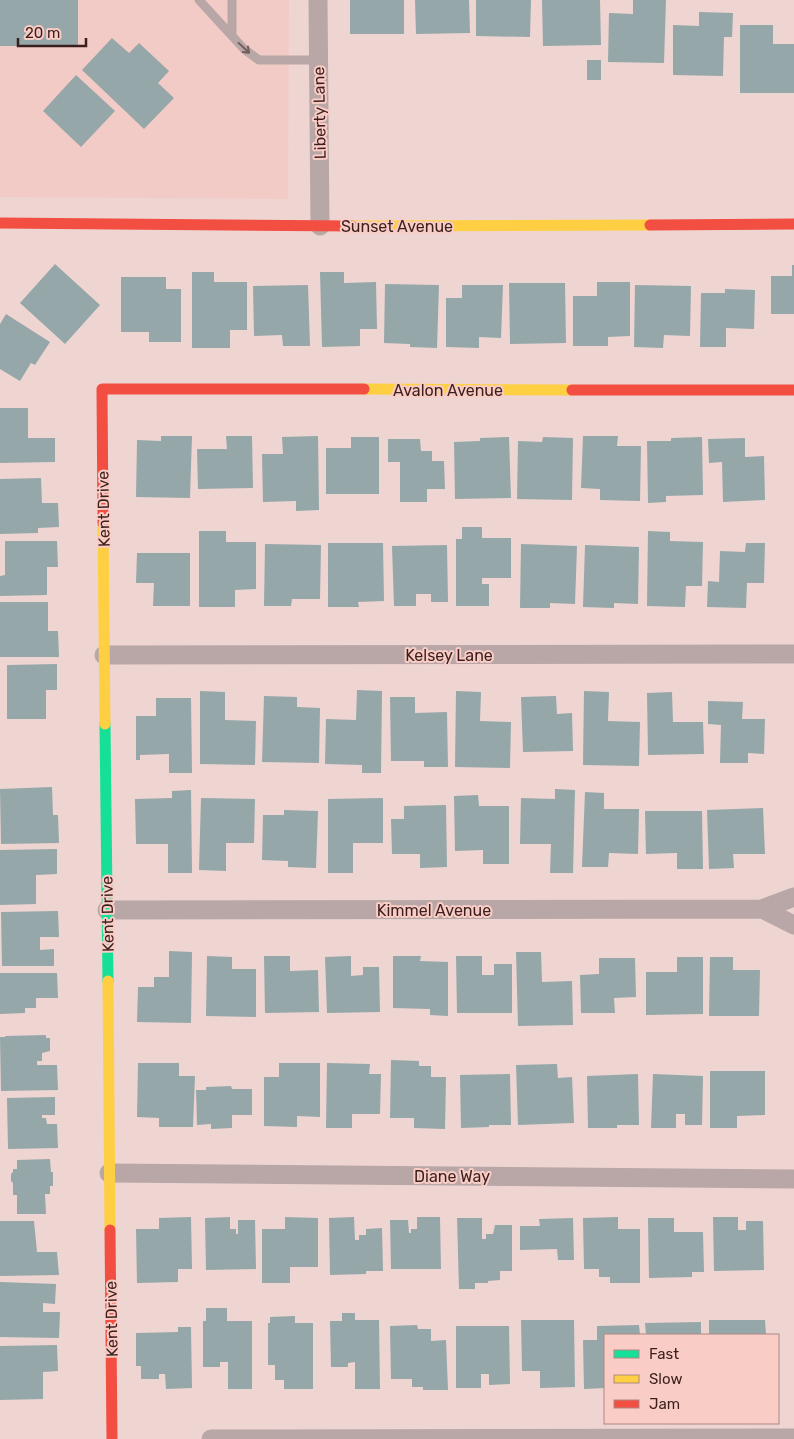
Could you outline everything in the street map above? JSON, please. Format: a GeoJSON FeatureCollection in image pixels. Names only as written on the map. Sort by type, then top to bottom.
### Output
{"type":"FeatureCollection","features":[{"type":"Feature","properties":{"kind":"street","name":"Liberty Lane"},"geometry":{"type":"LineString","coordinates":[[318,0],[320,226]]}},
{"type":"Feature","properties":{"kind":"street","name":"Sunset Avenue"},"geometry":{"type":"LineString","coordinates":[[0,223],[320,226],[794,224]]}},
{"type":"Feature","properties":{"kind":"street","name":"Avalon Avenue"},"geometry":{"type":"LineString","coordinates":[[102,389],[794,390]]}},
{"type":"Feature","properties":{"kind":"street","name":"Kent Drive"},"geometry":{"type":"LineString","coordinates":[[102,389],[112,1439]]}},
{"type":"Feature","properties":{"kind":"street","name":"Kelsey Lane"},"geometry":{"type":"LineString","coordinates":[[104,655],[794,654]]}},
{"type":"Feature","properties":{"kind":"street","name":"Kimmel Avenue"},"geometry":{"type":"LineString","coordinates":[[107,910],[762,909],[794,897]]}},
{"type":"Feature","properties":{"kind":"street","name":"Kimmel Avenue"},"geometry":{"type":"LineString","coordinates":[[762,909],[794,925]]}},
{"type":"Feature","properties":{"kind":"street","name":"Diane Way"},"geometry":{"type":"LineString","coordinates":[[110,1173],[794,1179]]}},
{"type":"Feature","properties":{"kind":"street"},"geometry":{"type":"LineString","coordinates":[[211,1439],[794,1438]]}},
{"type":"Feature","properties":{"kind":"lane"},"geometry":{"type":"LineString","coordinates":[[199,0],[244,49],[259,60],[319,60]]}},
{"type":"Feature","properties":{"kind":"lane"},"geometry":{"type":"LineString","coordinates":[[232,0],[232,34]]}},
{"type":"Feature","properties":{"kind":"shaded area"},"geometry":{"type":"Polygon","coordinates":[[[0,0],[289,0],[288,199],[0,197],[0,0]]]}},
{"type":"Feature","properties":{"kind":"building"},"geometry":{"type":"Polygon","coordinates":[[[0,0],[78,0],[78,46],[0,46],[0,0]]]}},
{"type":"Feature","properties":{"kind":"building"},"geometry":{"type":"Polygon","coordinates":[[[350,0],[404,0],[404,34],[350,34],[350,0]]]}},
{"type":"Feature","properties":{"kind":"building"},"geometry":{"type":"Polygon","coordinates":[[[415,0],[469,0],[470,33],[416,34],[415,0]]]}},
{"type":"Feature","properties":{"kind":"building"},"geometry":{"type":"Polygon","coordinates":[[[476,0],[531,0],[530,37],[476,36],[476,0]]]}},
{"type":"Feature","properties":{"kind":"building"},"geometry":{"type":"Polygon","coordinates":[[[542,0],[600,0],[601,45],[543,46],[542,0]]]}},
{"type":"Feature","properties":{"kind":"building"},"geometry":{"type":"Polygon","coordinates":[[[633,0],[666,0],[664,63],[608,62],[609,13],[633,14],[633,0]]]}},
{"type":"Feature","properties":{"kind":"building"},"geometry":{"type":"Polygon","coordinates":[[[699,12],[733,13],[732,37],[724,37],[723,76],[673,75],[673,25],[699,26],[699,12]]]}},
{"type":"Feature","properties":{"kind":"building"},"geometry":{"type":"Polygon","coordinates":[[[740,25],[773,25],[773,44],[794,44],[794,93],[740,93],[740,25]]]}},
{"type":"Feature","properties":{"kind":"building"},"geometry":{"type":"Polygon","coordinates":[[[112,38],[129,53],[139,43],[169,71],[158,83],[174,98],[144,129],[82,70],[112,38]]]}},
{"type":"Feature","properties":{"kind":"building"},"geometry":{"type":"Polygon","coordinates":[[[587,60],[601,60],[601,80],[587,80],[587,60]]]}},
{"type":"Feature","properties":{"kind":"building"},"geometry":{"type":"Polygon","coordinates":[[[76,75],[115,111],[81,147],[43,111],[76,75]]]}},
{"type":"Feature","properties":{"kind":"building"},"geometry":{"type":"Polygon","coordinates":[[[55,264],[100,305],[65,344],[20,303],[55,264]]]}},
{"type":"Feature","properties":{"kind":"building"},"geometry":{"type":"Polygon","coordinates":[[[792,265],[794,265],[794,314],[771,314],[771,276],[792,276],[792,265]]]}},
{"type":"Feature","properties":{"kind":"building"},"geometry":{"type":"Polygon","coordinates":[[[192,272],[214,272],[214,282],[247,282],[247,330],[230,330],[230,348],[192,348],[192,272]]]}},
{"type":"Feature","properties":{"kind":"building"},"geometry":{"type":"Polygon","coordinates":[[[320,272],[344,272],[344,283],[376,282],[377,329],[360,329],[360,346],[322,347],[320,272]]]}},
{"type":"Feature","properties":{"kind":"building"},"geometry":{"type":"Polygon","coordinates":[[[121,277],[166,277],[166,289],[181,289],[181,342],[149,342],[149,332],[121,332],[121,277]]]}},
{"type":"Feature","properties":{"kind":"building"},"geometry":{"type":"Polygon","coordinates":[[[597,282],[630,282],[630,336],[608,337],[608,346],[573,346],[573,296],[597,296],[597,282]]]}},
{"type":"Feature","properties":{"kind":"building"},"geometry":{"type":"Polygon","coordinates":[[[509,283],[565,283],[566,343],[510,344],[509,283]]]}},
{"type":"Feature","properties":{"kind":"building"},"geometry":{"type":"Polygon","coordinates":[[[385,284],[439,285],[437,348],[410,347],[410,344],[384,343],[385,284]]]}},
{"type":"Feature","properties":{"kind":"building"},"geometry":{"type":"Polygon","coordinates":[[[308,285],[310,346],[283,346],[282,335],[254,336],[253,286],[308,285]]]}},
{"type":"Feature","properties":{"kind":"building"},"geometry":{"type":"Polygon","coordinates":[[[462,285],[503,285],[501,338],[479,337],[479,348],[446,347],[446,298],[462,298],[462,285]]]}},
{"type":"Feature","properties":{"kind":"building"},"geometry":{"type":"Polygon","coordinates":[[[635,285],[691,286],[690,336],[664,335],[663,348],[634,347],[635,285]]]}},
{"type":"Feature","properties":{"kind":"building"},"geometry":{"type":"Polygon","coordinates":[[[725,289],[755,290],[754,329],[726,328],[726,347],[700,347],[701,293],[725,293],[725,289]]]}},
{"type":"Feature","properties":{"kind":"building"},"geometry":{"type":"Polygon","coordinates":[[[6,314],[50,342],[35,365],[31,363],[20,381],[0,369],[0,324],[6,314]]]}},
{"type":"Feature","properties":{"kind":"building"},"geometry":{"type":"Polygon","coordinates":[[[0,408],[28,408],[28,438],[55,438],[55,462],[0,463],[0,408]]]}},
{"type":"Feature","properties":{"kind":"building"},"geometry":{"type":"Polygon","coordinates":[[[161,436],[192,436],[190,498],[136,497],[137,440],[161,441],[161,436]]]}},
{"type":"Feature","properties":{"kind":"building"},"geometry":{"type":"Polygon","coordinates":[[[226,436],[252,436],[253,488],[198,489],[197,449],[227,449],[226,436]]]}},
{"type":"Feature","properties":{"kind":"building"},"geometry":{"type":"Polygon","coordinates":[[[318,436],[319,510],[296,511],[296,501],[263,502],[262,454],[283,454],[282,437],[318,436]]]}},
{"type":"Feature","properties":{"kind":"building"},"geometry":{"type":"Polygon","coordinates":[[[583,436],[618,436],[617,446],[641,446],[640,501],[600,500],[600,489],[581,488],[583,436]]]}},
{"type":"Feature","properties":{"kind":"building"},"geometry":{"type":"Polygon","coordinates":[[[351,437],[379,437],[379,494],[326,494],[326,448],[351,448],[351,437]]]}},
{"type":"Feature","properties":{"kind":"building"},"geometry":{"type":"Polygon","coordinates":[[[509,437],[511,498],[455,499],[454,442],[480,441],[480,438],[509,437]]]}},
{"type":"Feature","properties":{"kind":"building"},"geometry":{"type":"Polygon","coordinates":[[[543,437],[573,438],[572,500],[517,499],[518,441],[542,442],[543,437]]]}},
{"type":"Feature","properties":{"kind":"building"},"geometry":{"type":"Polygon","coordinates":[[[702,437],[703,495],[666,496],[666,502],[648,503],[647,441],[671,441],[671,438],[702,437]]]}},
{"type":"Feature","properties":{"kind":"building"},"geometry":{"type":"Polygon","coordinates":[[[745,438],[745,457],[764,456],[765,500],[723,502],[722,462],[709,463],[708,439],[745,438]]]}},
{"type":"Feature","properties":{"kind":"building"},"geometry":{"type":"Polygon","coordinates":[[[388,439],[420,439],[421,451],[432,451],[432,461],[444,461],[445,489],[427,489],[427,502],[400,502],[400,462],[388,462],[388,439]]]}},
{"type":"Feature","properties":{"kind":"building"},"geometry":{"type":"Polygon","coordinates":[[[41,478],[42,503],[58,503],[59,527],[38,528],[38,533],[0,534],[0,479],[41,478]]]}},
{"type":"Feature","properties":{"kind":"building"},"geometry":{"type":"Polygon","coordinates":[[[462,527],[482,527],[482,538],[511,538],[511,578],[482,578],[482,584],[489,584],[489,606],[456,606],[456,539],[462,539],[462,527]]]}},
{"type":"Feature","properties":{"kind":"building"},"geometry":{"type":"Polygon","coordinates":[[[199,531],[226,531],[226,542],[256,542],[256,589],[235,590],[235,607],[199,607],[199,531]]]}},
{"type":"Feature","properties":{"kind":"building"},"geometry":{"type":"Polygon","coordinates":[[[648,531],[670,532],[670,541],[703,542],[702,586],[686,586],[685,607],[647,606],[648,531]]]}},
{"type":"Feature","properties":{"kind":"building"},"geometry":{"type":"Polygon","coordinates":[[[5,541],[57,541],[58,567],[47,567],[47,595],[0,596],[0,576],[5,575],[5,541]]]}},
{"type":"Feature","properties":{"kind":"building"},"geometry":{"type":"Polygon","coordinates":[[[328,543],[383,543],[384,601],[358,602],[359,607],[328,607],[328,543]]]}},
{"type":"Feature","properties":{"kind":"building"},"geometry":{"type":"Polygon","coordinates":[[[746,543],[765,543],[764,583],[747,583],[746,608],[707,607],[708,581],[719,582],[720,551],[745,552],[746,543]]]}},
{"type":"Feature","properties":{"kind":"building"},"geometry":{"type":"Polygon","coordinates":[[[265,544],[321,545],[320,599],[292,599],[291,606],[264,606],[265,544]]]}},
{"type":"Feature","properties":{"kind":"building"},"geometry":{"type":"Polygon","coordinates":[[[521,544],[577,546],[575,604],[550,603],[550,608],[520,608],[521,544]]]}},
{"type":"Feature","properties":{"kind":"building"},"geometry":{"type":"Polygon","coordinates":[[[447,545],[448,602],[431,602],[431,594],[416,594],[416,606],[394,606],[392,546],[447,545]]]}},
{"type":"Feature","properties":{"kind":"building"},"geometry":{"type":"Polygon","coordinates":[[[585,545],[639,547],[638,604],[614,603],[614,608],[583,607],[585,545]]]}},
{"type":"Feature","properties":{"kind":"building"},"geometry":{"type":"Polygon","coordinates":[[[137,553],[190,553],[190,606],[153,606],[154,583],[136,583],[137,553]]]}},
{"type":"Feature","properties":{"kind":"building"},"geometry":{"type":"Polygon","coordinates":[[[0,602],[48,602],[48,631],[58,631],[59,657],[0,657],[0,602]]]}},
{"type":"Feature","properties":{"kind":"building"},"geometry":{"type":"Polygon","coordinates":[[[57,664],[57,690],[46,690],[46,719],[7,719],[7,665],[57,664]]]}},
{"type":"Feature","properties":{"kind":"building"},"geometry":{"type":"Polygon","coordinates":[[[357,690],[382,691],[381,773],[362,773],[362,765],[325,764],[326,719],[356,720],[357,690]]]}},
{"type":"Feature","properties":{"kind":"building"},"geometry":{"type":"Polygon","coordinates":[[[200,691],[225,692],[225,720],[256,721],[255,765],[200,764],[200,691]]]}},
{"type":"Feature","properties":{"kind":"building"},"geometry":{"type":"Polygon","coordinates":[[[456,691],[481,692],[480,721],[511,722],[510,768],[455,767],[456,691]]]}},
{"type":"Feature","properties":{"kind":"building"},"geometry":{"type":"Polygon","coordinates":[[[584,691],[609,692],[608,721],[640,722],[639,766],[583,765],[584,691]]]}},
{"type":"Feature","properties":{"kind":"building"},"geometry":{"type":"Polygon","coordinates":[[[672,692],[673,722],[703,722],[704,754],[648,755],[647,693],[672,692]]]}},
{"type":"Feature","properties":{"kind":"building"},"geometry":{"type":"Polygon","coordinates":[[[264,696],[297,697],[297,707],[320,708],[319,763],[262,762],[264,696]]]}},
{"type":"Feature","properties":{"kind":"building"},"geometry":{"type":"Polygon","coordinates":[[[556,696],[557,714],[572,713],[573,751],[523,752],[521,697],[556,696]]]}},
{"type":"Feature","properties":{"kind":"building"},"geometry":{"type":"Polygon","coordinates":[[[390,697],[415,697],[415,713],[447,712],[448,767],[424,767],[424,761],[391,761],[390,697]]]}},
{"type":"Feature","properties":{"kind":"building"},"geometry":{"type":"Polygon","coordinates":[[[156,698],[191,698],[192,773],[169,773],[169,754],[140,755],[140,760],[136,760],[136,716],[156,716],[156,698]]]}},
{"type":"Feature","properties":{"kind":"building"},"geometry":{"type":"Polygon","coordinates":[[[708,701],[743,702],[742,719],[765,719],[764,754],[748,753],[748,763],[720,763],[721,725],[708,724],[708,701]]]}},
{"type":"Feature","properties":{"kind":"building"},"geometry":{"type":"Polygon","coordinates":[[[52,787],[53,815],[58,815],[59,843],[1,844],[0,789],[52,787]]]}},
{"type":"Feature","properties":{"kind":"building"},"geometry":{"type":"Polygon","coordinates":[[[555,789],[575,790],[573,873],[550,873],[551,844],[520,844],[521,798],[555,799],[555,789]]]}},
{"type":"Feature","properties":{"kind":"building"},"geometry":{"type":"Polygon","coordinates":[[[191,790],[192,873],[168,873],[168,844],[136,844],[135,799],[172,798],[172,791],[191,790]]]}},
{"type":"Feature","properties":{"kind":"building"},"geometry":{"type":"Polygon","coordinates":[[[585,792],[604,793],[604,809],[639,809],[638,854],[609,853],[608,867],[582,867],[585,792]]]}},
{"type":"Feature","properties":{"kind":"building"},"geometry":{"type":"Polygon","coordinates":[[[478,795],[479,806],[509,806],[509,864],[483,864],[483,850],[455,851],[454,796],[478,795]]]}},
{"type":"Feature","properties":{"kind":"building"},"geometry":{"type":"Polygon","coordinates":[[[201,798],[255,799],[254,843],[226,843],[226,871],[199,870],[201,798]]]}},
{"type":"Feature","properties":{"kind":"building"},"geometry":{"type":"Polygon","coordinates":[[[383,798],[383,843],[353,843],[353,873],[328,873],[328,799],[383,798]]]}},
{"type":"Feature","properties":{"kind":"building"},"geometry":{"type":"Polygon","coordinates":[[[446,805],[447,867],[420,868],[420,854],[392,854],[391,819],[404,819],[404,806],[446,805]]]}},
{"type":"Feature","properties":{"kind":"building"},"geometry":{"type":"Polygon","coordinates":[[[763,808],[765,854],[733,854],[734,868],[709,869],[707,810],[763,808]]]}},
{"type":"Feature","properties":{"kind":"building"},"geometry":{"type":"Polygon","coordinates":[[[284,810],[318,811],[316,868],[288,867],[288,861],[262,860],[263,815],[284,815],[284,810]]]}},
{"type":"Feature","properties":{"kind":"building"},"geometry":{"type":"Polygon","coordinates":[[[645,811],[702,811],[703,869],[677,869],[677,853],[646,854],[645,811]]]}},
{"type":"Feature","properties":{"kind":"building"},"geometry":{"type":"Polygon","coordinates":[[[57,849],[57,874],[36,875],[36,904],[0,905],[0,850],[57,849]]]}},
{"type":"Feature","properties":{"kind":"building"},"geometry":{"type":"Polygon","coordinates":[[[58,911],[59,937],[40,937],[40,950],[54,949],[54,966],[2,966],[1,912],[58,911]]]}},
{"type":"Feature","properties":{"kind":"building"},"geometry":{"type":"Polygon","coordinates":[[[169,951],[192,952],[191,1023],[137,1022],[138,987],[154,987],[154,977],[169,977],[169,951]]]}},
{"type":"Feature","properties":{"kind":"building"},"geometry":{"type":"Polygon","coordinates":[[[516,952],[541,952],[542,982],[572,981],[573,1025],[518,1026],[516,952]]]}},
{"type":"Feature","properties":{"kind":"building"},"geometry":{"type":"Polygon","coordinates":[[[207,956],[232,957],[232,969],[256,969],[256,1017],[206,1016],[207,956]]]}},
{"type":"Feature","properties":{"kind":"building"},"geometry":{"type":"Polygon","coordinates":[[[264,956],[290,956],[290,971],[318,970],[319,1012],[265,1013],[264,956]]]}},
{"type":"Feature","properties":{"kind":"building"},"geometry":{"type":"Polygon","coordinates":[[[351,956],[351,976],[363,975],[363,967],[379,967],[380,1012],[327,1013],[325,957],[351,956]]]}},
{"type":"Feature","properties":{"kind":"building"},"geometry":{"type":"Polygon","coordinates":[[[393,956],[421,956],[420,961],[448,962],[448,1016],[430,1015],[430,1009],[393,1008],[393,956]]]}},
{"type":"Feature","properties":{"kind":"building"},"geometry":{"type":"Polygon","coordinates":[[[456,956],[482,956],[482,975],[494,975],[494,964],[512,964],[512,1013],[457,1013],[456,956]]]}},
{"type":"Feature","properties":{"kind":"building"},"geometry":{"type":"Polygon","coordinates":[[[677,957],[703,957],[703,1014],[646,1015],[646,972],[677,972],[677,957]]]}},
{"type":"Feature","properties":{"kind":"building"},"geometry":{"type":"Polygon","coordinates":[[[710,957],[733,957],[733,970],[760,970],[759,1016],[709,1016],[710,957]]]}},
{"type":"Feature","properties":{"kind":"building"},"geometry":{"type":"Polygon","coordinates":[[[599,958],[635,958],[636,997],[614,998],[615,1013],[581,1013],[580,975],[599,974],[599,958]]]}},
{"type":"Feature","properties":{"kind":"building"},"geometry":{"type":"Polygon","coordinates":[[[0,973],[57,973],[58,998],[36,998],[36,1008],[25,1008],[25,1013],[0,1014],[0,973]]]}},
{"type":"Feature","properties":{"kind":"building"},"geometry":{"type":"Polygon","coordinates":[[[46,1035],[46,1038],[50,1038],[50,1051],[42,1053],[42,1061],[37,1061],[37,1065],[57,1065],[58,1090],[1,1091],[0,1037],[46,1035]]]}},
{"type":"Feature","properties":{"kind":"building"},"geometry":{"type":"Polygon","coordinates":[[[391,1060],[419,1061],[419,1066],[431,1066],[431,1077],[446,1077],[445,1129],[414,1128],[414,1118],[390,1118],[391,1060]]]}},
{"type":"Feature","properties":{"kind":"building"},"geometry":{"type":"Polygon","coordinates":[[[138,1063],[179,1063],[179,1076],[195,1076],[193,1127],[159,1127],[159,1118],[137,1117],[138,1063]]]}},
{"type":"Feature","properties":{"kind":"building"},"geometry":{"type":"Polygon","coordinates":[[[279,1063],[320,1063],[320,1117],[297,1116],[297,1127],[264,1126],[264,1077],[279,1077],[279,1063]]]}},
{"type":"Feature","properties":{"kind":"building"},"geometry":{"type":"Polygon","coordinates":[[[327,1063],[370,1064],[369,1074],[381,1074],[380,1114],[352,1114],[352,1128],[326,1128],[327,1063]]]}},
{"type":"Feature","properties":{"kind":"building"},"geometry":{"type":"Polygon","coordinates":[[[557,1064],[558,1078],[572,1077],[574,1123],[518,1125],[516,1065],[557,1064]]]}},
{"type":"Feature","properties":{"kind":"building"},"geometry":{"type":"Polygon","coordinates":[[[710,1071],[765,1071],[765,1115],[737,1116],[737,1128],[710,1128],[710,1071]]]}},
{"type":"Feature","properties":{"kind":"building"},"geometry":{"type":"Polygon","coordinates":[[[510,1074],[511,1125],[461,1128],[460,1075],[510,1074]]]}},
{"type":"Feature","properties":{"kind":"building"},"geometry":{"type":"Polygon","coordinates":[[[638,1074],[639,1125],[617,1125],[617,1128],[588,1128],[587,1076],[638,1074]]]}},
{"type":"Feature","properties":{"kind":"building"},"geometry":{"type":"Polygon","coordinates":[[[653,1074],[703,1076],[702,1125],[685,1125],[685,1114],[676,1114],[676,1128],[651,1128],[653,1074]]]}},
{"type":"Feature","properties":{"kind":"building"},"geometry":{"type":"Polygon","coordinates":[[[231,1086],[232,1089],[252,1089],[252,1115],[232,1115],[232,1128],[211,1129],[211,1124],[197,1125],[196,1090],[206,1090],[206,1087],[231,1086]]]}},
{"type":"Feature","properties":{"kind":"building"},"geometry":{"type":"Polygon","coordinates":[[[55,1097],[55,1115],[42,1115],[42,1118],[46,1118],[47,1124],[57,1124],[58,1148],[8,1149],[7,1098],[55,1097]]]}},
{"type":"Feature","properties":{"kind":"building"},"geometry":{"type":"Polygon","coordinates":[[[50,1159],[51,1172],[53,1172],[53,1186],[50,1186],[50,1194],[45,1194],[46,1214],[17,1214],[17,1195],[13,1195],[11,1174],[13,1169],[17,1169],[17,1160],[50,1159]]]}},
{"type":"Feature","properties":{"kind":"building"},"geometry":{"type":"Polygon","coordinates":[[[191,1217],[192,1269],[178,1269],[178,1282],[137,1283],[136,1229],[159,1229],[159,1218],[191,1217]]]}},
{"type":"Feature","properties":{"kind":"building"},"geometry":{"type":"Polygon","coordinates":[[[230,1217],[230,1229],[236,1229],[236,1234],[238,1234],[238,1220],[255,1220],[256,1269],[206,1270],[205,1218],[230,1217]]]}},
{"type":"Feature","properties":{"kind":"building"},"geometry":{"type":"Polygon","coordinates":[[[285,1217],[318,1218],[318,1267],[290,1267],[290,1283],[262,1283],[262,1229],[285,1229],[285,1217]]]}},
{"type":"Feature","properties":{"kind":"building"},"geometry":{"type":"Polygon","coordinates":[[[354,1217],[355,1240],[359,1240],[359,1235],[366,1235],[366,1229],[382,1228],[383,1271],[366,1271],[366,1274],[330,1275],[329,1218],[354,1217]]]}},
{"type":"Feature","properties":{"kind":"building"},"geometry":{"type":"Polygon","coordinates":[[[417,1217],[440,1217],[441,1269],[391,1269],[390,1220],[408,1220],[409,1233],[411,1233],[411,1229],[417,1229],[417,1217]]]}},
{"type":"Feature","properties":{"kind":"building"},"geometry":{"type":"Polygon","coordinates":[[[618,1217],[618,1229],[640,1229],[640,1283],[610,1283],[610,1277],[599,1277],[599,1269],[584,1269],[583,1218],[618,1217]]]}},
{"type":"Feature","properties":{"kind":"building"},"geometry":{"type":"Polygon","coordinates":[[[713,1217],[738,1217],[738,1230],[746,1230],[746,1221],[763,1221],[764,1270],[714,1271],[713,1217]]]}},
{"type":"Feature","properties":{"kind":"building"},"geometry":{"type":"Polygon","coordinates":[[[457,1218],[482,1218],[482,1239],[486,1239],[486,1234],[493,1234],[495,1225],[512,1225],[512,1271],[500,1271],[500,1280],[488,1281],[488,1283],[475,1283],[475,1289],[459,1289],[457,1218]]]}},
{"type":"Feature","properties":{"kind":"building"},"geometry":{"type":"Polygon","coordinates":[[[573,1218],[574,1260],[558,1260],[557,1249],[520,1250],[520,1226],[540,1226],[539,1219],[573,1218]]]}},
{"type":"Feature","properties":{"kind":"building"},"geometry":{"type":"Polygon","coordinates":[[[648,1218],[674,1218],[674,1232],[703,1232],[704,1272],[692,1272],[692,1277],[649,1278],[648,1218]]]}},
{"type":"Feature","properties":{"kind":"building"},"geometry":{"type":"Polygon","coordinates":[[[0,1221],[34,1221],[37,1252],[57,1252],[59,1275],[0,1276],[0,1221]]]}},
{"type":"Feature","properties":{"kind":"building"},"geometry":{"type":"Polygon","coordinates":[[[0,1282],[56,1284],[55,1304],[43,1303],[43,1312],[60,1312],[59,1338],[0,1337],[0,1282]]]}},
{"type":"Feature","properties":{"kind":"building"},"geometry":{"type":"Polygon","coordinates":[[[206,1308],[227,1308],[227,1321],[252,1321],[252,1389],[228,1389],[228,1362],[220,1362],[220,1367],[203,1367],[203,1321],[206,1321],[206,1308]]]}},
{"type":"Feature","properties":{"kind":"building"},"geometry":{"type":"Polygon","coordinates":[[[342,1313],[355,1313],[355,1320],[379,1320],[380,1389],[355,1389],[355,1362],[348,1363],[348,1367],[331,1367],[330,1321],[342,1321],[342,1313]]]}},
{"type":"Feature","properties":{"kind":"building"},"geometry":{"type":"Polygon","coordinates":[[[295,1316],[295,1323],[313,1323],[313,1389],[284,1389],[284,1380],[275,1380],[275,1365],[268,1365],[268,1323],[270,1323],[270,1317],[295,1316]]]}},
{"type":"Feature","properties":{"kind":"building"},"geometry":{"type":"Polygon","coordinates":[[[521,1320],[574,1320],[575,1387],[540,1388],[540,1371],[522,1371],[521,1320]]]}},
{"type":"Feature","properties":{"kind":"building"},"geometry":{"type":"Polygon","coordinates":[[[709,1320],[765,1320],[766,1334],[709,1334],[709,1320]]]}},
{"type":"Feature","properties":{"kind":"building"},"geometry":{"type":"Polygon","coordinates":[[[701,1322],[701,1334],[646,1334],[645,1323],[701,1322]]]}},
{"type":"Feature","properties":{"kind":"building"},"geometry":{"type":"Polygon","coordinates":[[[417,1325],[418,1329],[431,1329],[431,1341],[446,1340],[448,1390],[423,1390],[423,1387],[412,1387],[412,1379],[391,1379],[390,1326],[417,1325]]]}},
{"type":"Feature","properties":{"kind":"building"},"geometry":{"type":"Polygon","coordinates":[[[639,1325],[640,1334],[604,1334],[604,1388],[584,1389],[583,1340],[597,1340],[597,1326],[639,1325]]]}},
{"type":"Feature","properties":{"kind":"building"},"geometry":{"type":"Polygon","coordinates":[[[456,1326],[509,1326],[510,1384],[489,1385],[489,1374],[481,1374],[481,1388],[456,1388],[456,1326]]]}},
{"type":"Feature","properties":{"kind":"building"},"geometry":{"type":"Polygon","coordinates":[[[178,1327],[191,1327],[192,1388],[166,1389],[165,1374],[159,1374],[159,1379],[141,1379],[141,1366],[136,1366],[136,1333],[178,1332],[178,1327]]]}},
{"type":"Feature","properties":{"kind":"building"},"geometry":{"type":"Polygon","coordinates":[[[57,1345],[58,1371],[43,1372],[43,1399],[0,1400],[0,1346],[57,1345]]]}},
{"type":"Feature","properties":{"kind":"traffic: fast"},"geometry":{"type":"LineString","coordinates":[[105,724],[108,981]]}},
{"type":"Feature","properties":{"kind":"traffic: slow"},"geometry":{"type":"LineString","coordinates":[[352,226],[650,225]]}},
{"type":"Feature","properties":{"kind":"traffic: slow"},"geometry":{"type":"LineString","coordinates":[[364,389],[572,390]]}},
{"type":"Feature","properties":{"kind":"traffic: slow"},"geometry":{"type":"LineString","coordinates":[[103,523],[105,724]]}},
{"type":"Feature","properties":{"kind":"traffic: slow"},"geometry":{"type":"LineString","coordinates":[[108,981],[110,1230]]}},
{"type":"Feature","properties":{"kind":"traffic: jam"},"geometry":{"type":"LineString","coordinates":[[0,223],[352,226]]}},
{"type":"Feature","properties":{"kind":"traffic: jam"},"geometry":{"type":"LineString","coordinates":[[650,225],[794,224]]}},
{"type":"Feature","properties":{"kind":"traffic: jam"},"geometry":{"type":"LineString","coordinates":[[103,523],[102,389],[364,389]]}},
{"type":"Feature","properties":{"kind":"traffic: jam"},"geometry":{"type":"LineString","coordinates":[[572,390],[794,390]]}},
{"type":"Feature","properties":{"kind":"traffic: jam"},"geometry":{"type":"LineString","coordinates":[[110,1230],[112,1439]]}}]}
